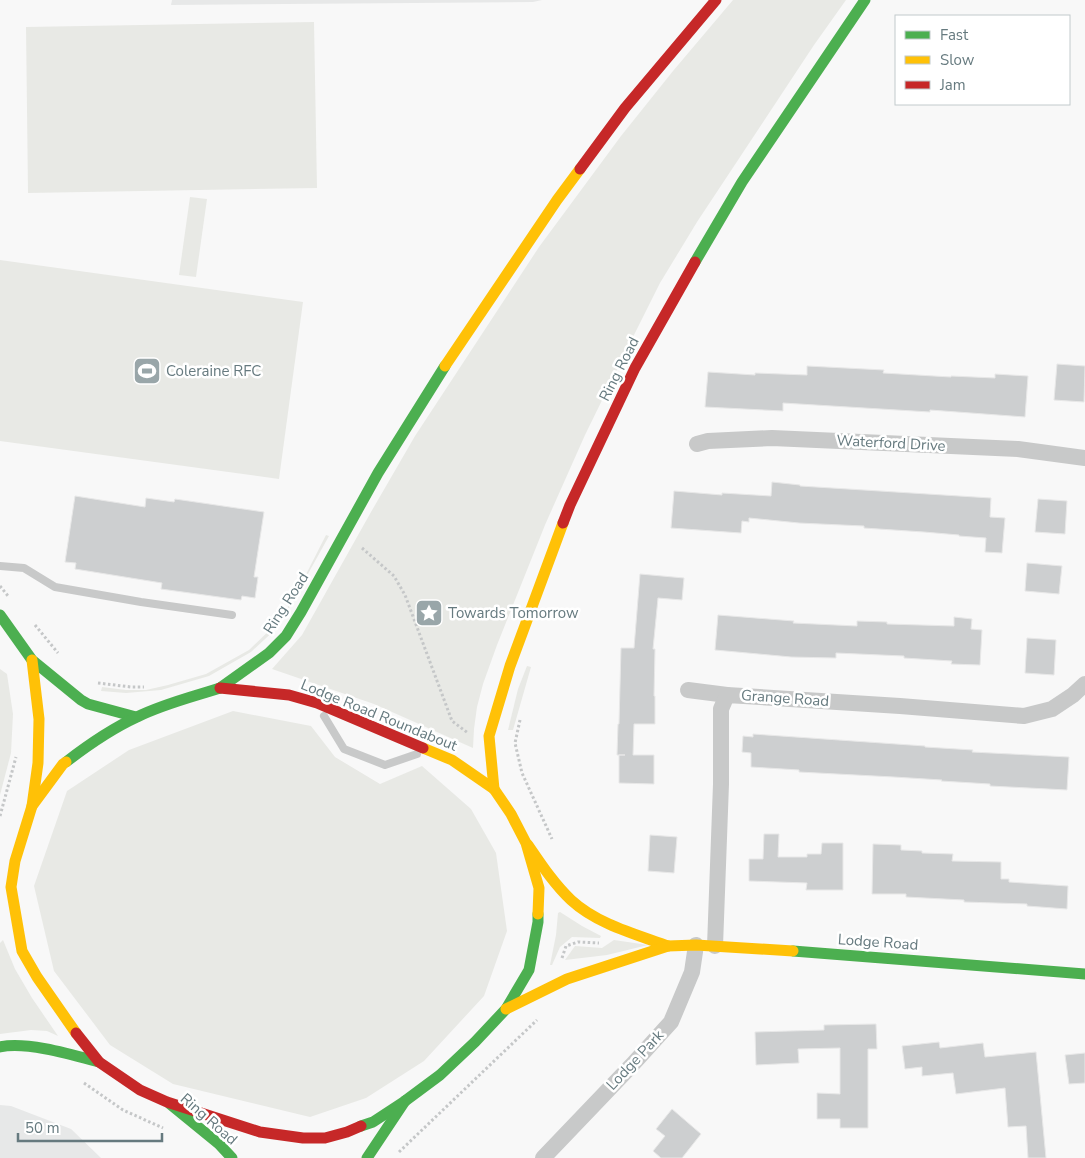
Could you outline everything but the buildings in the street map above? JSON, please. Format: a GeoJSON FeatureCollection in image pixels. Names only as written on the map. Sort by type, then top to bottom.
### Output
{"type":"FeatureCollection","features":[{"type":"Feature","properties":{"kind":"main road","name":"Ring Road"},"geometry":{"type":"LineString","coordinates":[[220,688],[269,653],[286,636],[378,473],[457,348],[557,200],[625,108],[716,0]]}},
{"type":"Feature","properties":{"kind":"main road","name":"Ring Road"},"geometry":{"type":"LineString","coordinates":[[494,789],[488,736],[510,666],[570,505],[634,368],[742,182],[865,0]]}},
{"type":"Feature","properties":{"kind":"main road"},"geometry":{"type":"LineString","coordinates":[[0,616],[32,660],[88,704],[136,717]]}},
{"type":"Feature","properties":{"kind":"main road"},"geometry":{"type":"LineString","coordinates":[[32,660],[39,719],[38,763],[32,806]]}},
{"type":"Feature","properties":{"kind":"main road","name":"Lodge Road Roundabout"},"geometry":{"type":"LineString","coordinates":[[220,688],[289,695],[317,703],[452,760],[494,789],[511,814],[526,843],[539,888],[538,922],[529,970],[506,1009],[440,1075],[405,1101],[373,1122],[325,1138],[303,1138],[260,1132],[167,1102],[140,1090],[100,1062],[68,1022],[37,977],[22,951],[11,887],[15,861],[32,806],[63,764],[95,740],[136,717],[157,708],[220,688]]}},
{"type":"Feature","properties":{"kind":"main road","name":"Lodge Road"},"geometry":{"type":"LineString","coordinates":[[526,843],[559,886],[576,904],[600,919],[668,946]]}},
{"type":"Feature","properties":{"kind":"main road"},"geometry":{"type":"LineString","coordinates":[[4,901],[11,887]]}},
{"type":"Feature","properties":{"kind":"main road","name":"Lodge Road"},"geometry":{"type":"LineString","coordinates":[[506,1009],[567,979],[668,946],[715,946],[1085,974]]}},
{"type":"Feature","properties":{"kind":"main road"},"geometry":{"type":"LineString","coordinates":[[0,1047],[9,1045],[39,1048],[100,1062]]}},
{"type":"Feature","properties":{"kind":"main road"},"geometry":{"type":"LineString","coordinates":[[367,1158],[405,1101]]}},
{"type":"Feature","properties":{"kind":"main road","name":"Ring Road"},"geometry":{"type":"LineString","coordinates":[[167,1102],[219,1144],[232,1158]]}},
{"type":"Feature","properties":{"kind":"street","name":"Waterford Drive"},"geometry":{"type":"LineString","coordinates":[[697,444],[708,441],[772,438],[1018,449],[1085,458]]}},
{"type":"Feature","properties":{"kind":"street","name":"Grange Road"},"geometry":{"type":"LineString","coordinates":[[715,946],[721,784],[721,709],[727,695],[1024,716],[1052,709],[1079,697],[1085,684]]}},
{"type":"Feature","properties":{"kind":"street"},"geometry":{"type":"LineString","coordinates":[[688,690],[727,695]]}},
{"type":"Feature","properties":{"kind":"street","name":"Lodge Park"},"geometry":{"type":"LineString","coordinates":[[543,1158],[672,1022],[692,972],[696,945]]}},
{"type":"Feature","properties":{"kind":"lane"},"geometry":{"type":"LineString","coordinates":[[0,566],[24,568],[55,587],[232,615]]}},
{"type":"Feature","properties":{"kind":"lane"},"geometry":{"type":"LineString","coordinates":[[317,703],[344,749],[384,765],[428,750]]}},
{"type":"Feature","properties":{"kind":"path"},"geometry":{"type":"LineString","coordinates":[[357,543],[394,576],[405,595],[452,721],[466,732]]}},
{"type":"Feature","properties":{"kind":"path"},"geometry":{"type":"LineString","coordinates":[[0,586],[10,598]]}},
{"type":"Feature","properties":{"kind":"path"},"geometry":{"type":"LineString","coordinates":[[34,624],[62,658]]}},
{"type":"Feature","properties":{"kind":"path"},"geometry":{"type":"LineString","coordinates":[[97,683],[144,687]]}},
{"type":"Feature","properties":{"kind":"path"},"geometry":{"type":"LineString","coordinates":[[515,743],[522,773],[554,844]]}},
{"type":"Feature","properties":{"kind":"path"},"geometry":{"type":"LineString","coordinates":[[0,816],[17,754]]}},
{"type":"Feature","properties":{"kind":"path"},"geometry":{"type":"LineString","coordinates":[[561,961],[566,946],[578,942],[596,944],[601,942]]}},
{"type":"Feature","properties":{"kind":"path"},"geometry":{"type":"LineString","coordinates":[[393,1158],[543,1014]]}},
{"type":"Feature","properties":{"kind":"path"},"geometry":{"type":"LineString","coordinates":[[81,1081],[123,1110],[169,1131]]}},
{"type":"Feature","properties":{"kind":"shaded area"},"geometry":{"type":"Polygon","coordinates":[[[172,0],[542,0],[533,2],[171,5],[172,0]]]}},
{"type":"Feature","properties":{"kind":"shaded area"},"geometry":{"type":"Polygon","coordinates":[[[733,0],[846,0],[697,222],[660,283],[632,339],[585,435],[545,525],[497,645],[477,707],[473,748],[374,704],[272,669],[302,635],[415,436],[539,247],[621,136],[733,0]]]}},
{"type":"Feature","properties":{"kind":"shaded area"},"geometry":{"type":"Polygon","coordinates":[[[314,22],[317,188],[28,193],[26,27],[314,22]]]}},
{"type":"Feature","properties":{"kind":"shaded area"},"geometry":{"type":"Polygon","coordinates":[[[190,197],[207,199],[196,277],[179,275],[190,197]]]}},
{"type":"Feature","properties":{"kind":"shaded area","name":"Coleraine RFC"},"geometry":{"type":"Polygon","coordinates":[[[0,260],[303,302],[279,479],[0,441],[0,260]]]}},
{"type":"Feature","properties":{"kind":"shaded area"},"geometry":{"type":"Polygon","coordinates":[[[326,535],[329,536],[279,626],[251,652],[209,676],[161,690],[126,693],[101,691],[102,687],[146,690],[168,685],[206,674],[249,650],[276,624],[294,598],[326,535]]]}},
{"type":"Feature","properties":{"kind":"shaded area"},"geometry":{"type":"Polygon","coordinates":[[[527,666],[531,667],[513,730],[508,730],[518,689],[527,666]]]}},
{"type":"Feature","properties":{"kind":"shaded area"},"geometry":{"type":"Polygon","coordinates":[[[0,669],[7,674],[13,714],[11,753],[0,795],[0,669]]]}},
{"type":"Feature","properties":{"kind":"shaded area"},"geometry":{"type":"Polygon","coordinates":[[[233,711],[311,726],[335,757],[380,784],[422,766],[471,809],[496,853],[507,931],[484,996],[424,1061],[366,1098],[310,1117],[173,1084],[110,1045],[54,971],[34,886],[67,791],[129,750],[233,711]]]}},
{"type":"Feature","properties":{"kind":"shaded area"},"geometry":{"type":"Polygon","coordinates":[[[560,912],[601,936],[600,938],[572,937],[560,947],[552,965],[550,965],[558,913],[560,912]]]}},
{"type":"Feature","properties":{"kind":"shaded area"},"geometry":{"type":"Polygon","coordinates":[[[3,940],[15,969],[58,1036],[47,1031],[31,1030],[0,1034],[0,943],[3,940]]]}},
{"type":"Feature","properties":{"kind":"shaded area"},"geometry":{"type":"Polygon","coordinates":[[[614,940],[648,945],[607,955],[565,960],[575,946],[602,948],[614,940]]]}},
{"type":"Feature","properties":{"kind":"shaded area"},"geometry":{"type":"Polygon","coordinates":[[[0,1105],[11,1106],[71,1129],[101,1158],[0,1158],[0,1105]]]}},
{"type":"Feature","properties":{"kind":"traffic: fast"},"geometry":{"type":"LineString","coordinates":[[695,262],[742,182],[865,0]]}},
{"type":"Feature","properties":{"kind":"traffic: fast"},"geometry":{"type":"LineString","coordinates":[[220,688],[269,653],[286,636],[378,473],[445,366]]}},
{"type":"Feature","properties":{"kind":"traffic: fast"},"geometry":{"type":"LineString","coordinates":[[0,615],[32,660],[81,700],[88,704],[136,717]]}},
{"type":"Feature","properties":{"kind":"traffic: fast"},"geometry":{"type":"LineString","coordinates":[[66,762],[100,738],[147,712],[220,688]]}},
{"type":"Feature","properties":{"kind":"traffic: fast"},"geometry":{"type":"LineString","coordinates":[[361,1126],[373,1122],[440,1075],[506,1009],[529,970],[538,914]]}},
{"type":"Feature","properties":{"kind":"traffic: fast"},"geometry":{"type":"LineString","coordinates":[[793,951],[1085,974]]}},
{"type":"Feature","properties":{"kind":"traffic: fast"},"geometry":{"type":"LineString","coordinates":[[0,1047],[36,1047],[99,1062]]}},
{"type":"Feature","properties":{"kind":"traffic: fast"},"geometry":{"type":"LineString","coordinates":[[367,1158],[405,1101]]}},
{"type":"Feature","properties":{"kind":"traffic: fast"},"geometry":{"type":"LineString","coordinates":[[170,1104],[219,1144],[232,1158]]}},
{"type":"Feature","properties":{"kind":"traffic: slow"},"geometry":{"type":"LineString","coordinates":[[445,366],[580,169]]}},
{"type":"Feature","properties":{"kind":"traffic: slow"},"geometry":{"type":"LineString","coordinates":[[494,789],[489,736],[510,666],[563,523]]}},
{"type":"Feature","properties":{"kind":"traffic: slow"},"geometry":{"type":"LineString","coordinates":[[32,660],[39,719],[38,763],[32,806]]}},
{"type":"Feature","properties":{"kind":"traffic: slow"},"geometry":{"type":"LineString","coordinates":[[423,748],[452,760],[494,789],[511,814],[526,843],[539,888],[538,914]]}},
{"type":"Feature","properties":{"kind":"traffic: slow"},"geometry":{"type":"LineString","coordinates":[[66,762],[32,806],[15,861],[11,887],[22,951],[37,977],[76,1033]]}},
{"type":"Feature","properties":{"kind":"traffic: slow"},"geometry":{"type":"LineString","coordinates":[[528,845],[559,887],[571,900],[592,916],[617,928],[668,946]]}},
{"type":"Feature","properties":{"kind":"traffic: slow"},"geometry":{"type":"LineString","coordinates":[[506,1009],[567,979],[668,946],[696,945],[793,951]]}},
{"type":"Feature","properties":{"kind":"traffic: jam"},"geometry":{"type":"LineString","coordinates":[[580,169],[625,108],[716,0]]}},
{"type":"Feature","properties":{"kind":"traffic: jam"},"geometry":{"type":"LineString","coordinates":[[563,523],[635,368],[695,262]]}},
{"type":"Feature","properties":{"kind":"traffic: jam"},"geometry":{"type":"LineString","coordinates":[[220,688],[289,695],[317,703],[423,748]]}},
{"type":"Feature","properties":{"kind":"traffic: jam"},"geometry":{"type":"LineString","coordinates":[[76,1033],[99,1062],[140,1090],[167,1102],[260,1132],[303,1138],[325,1138],[361,1126]]}},
{"type":"Feature","properties":{"kind":"place","name":"Coleraine RFC"},"geometry":{"type":"Point","coordinates":[147,371]}},
{"type":"Feature","properties":{"kind":"place","name":"Towards Tomorrow"},"geometry":{"type":"Point","coordinates":[429,613]}}]}
